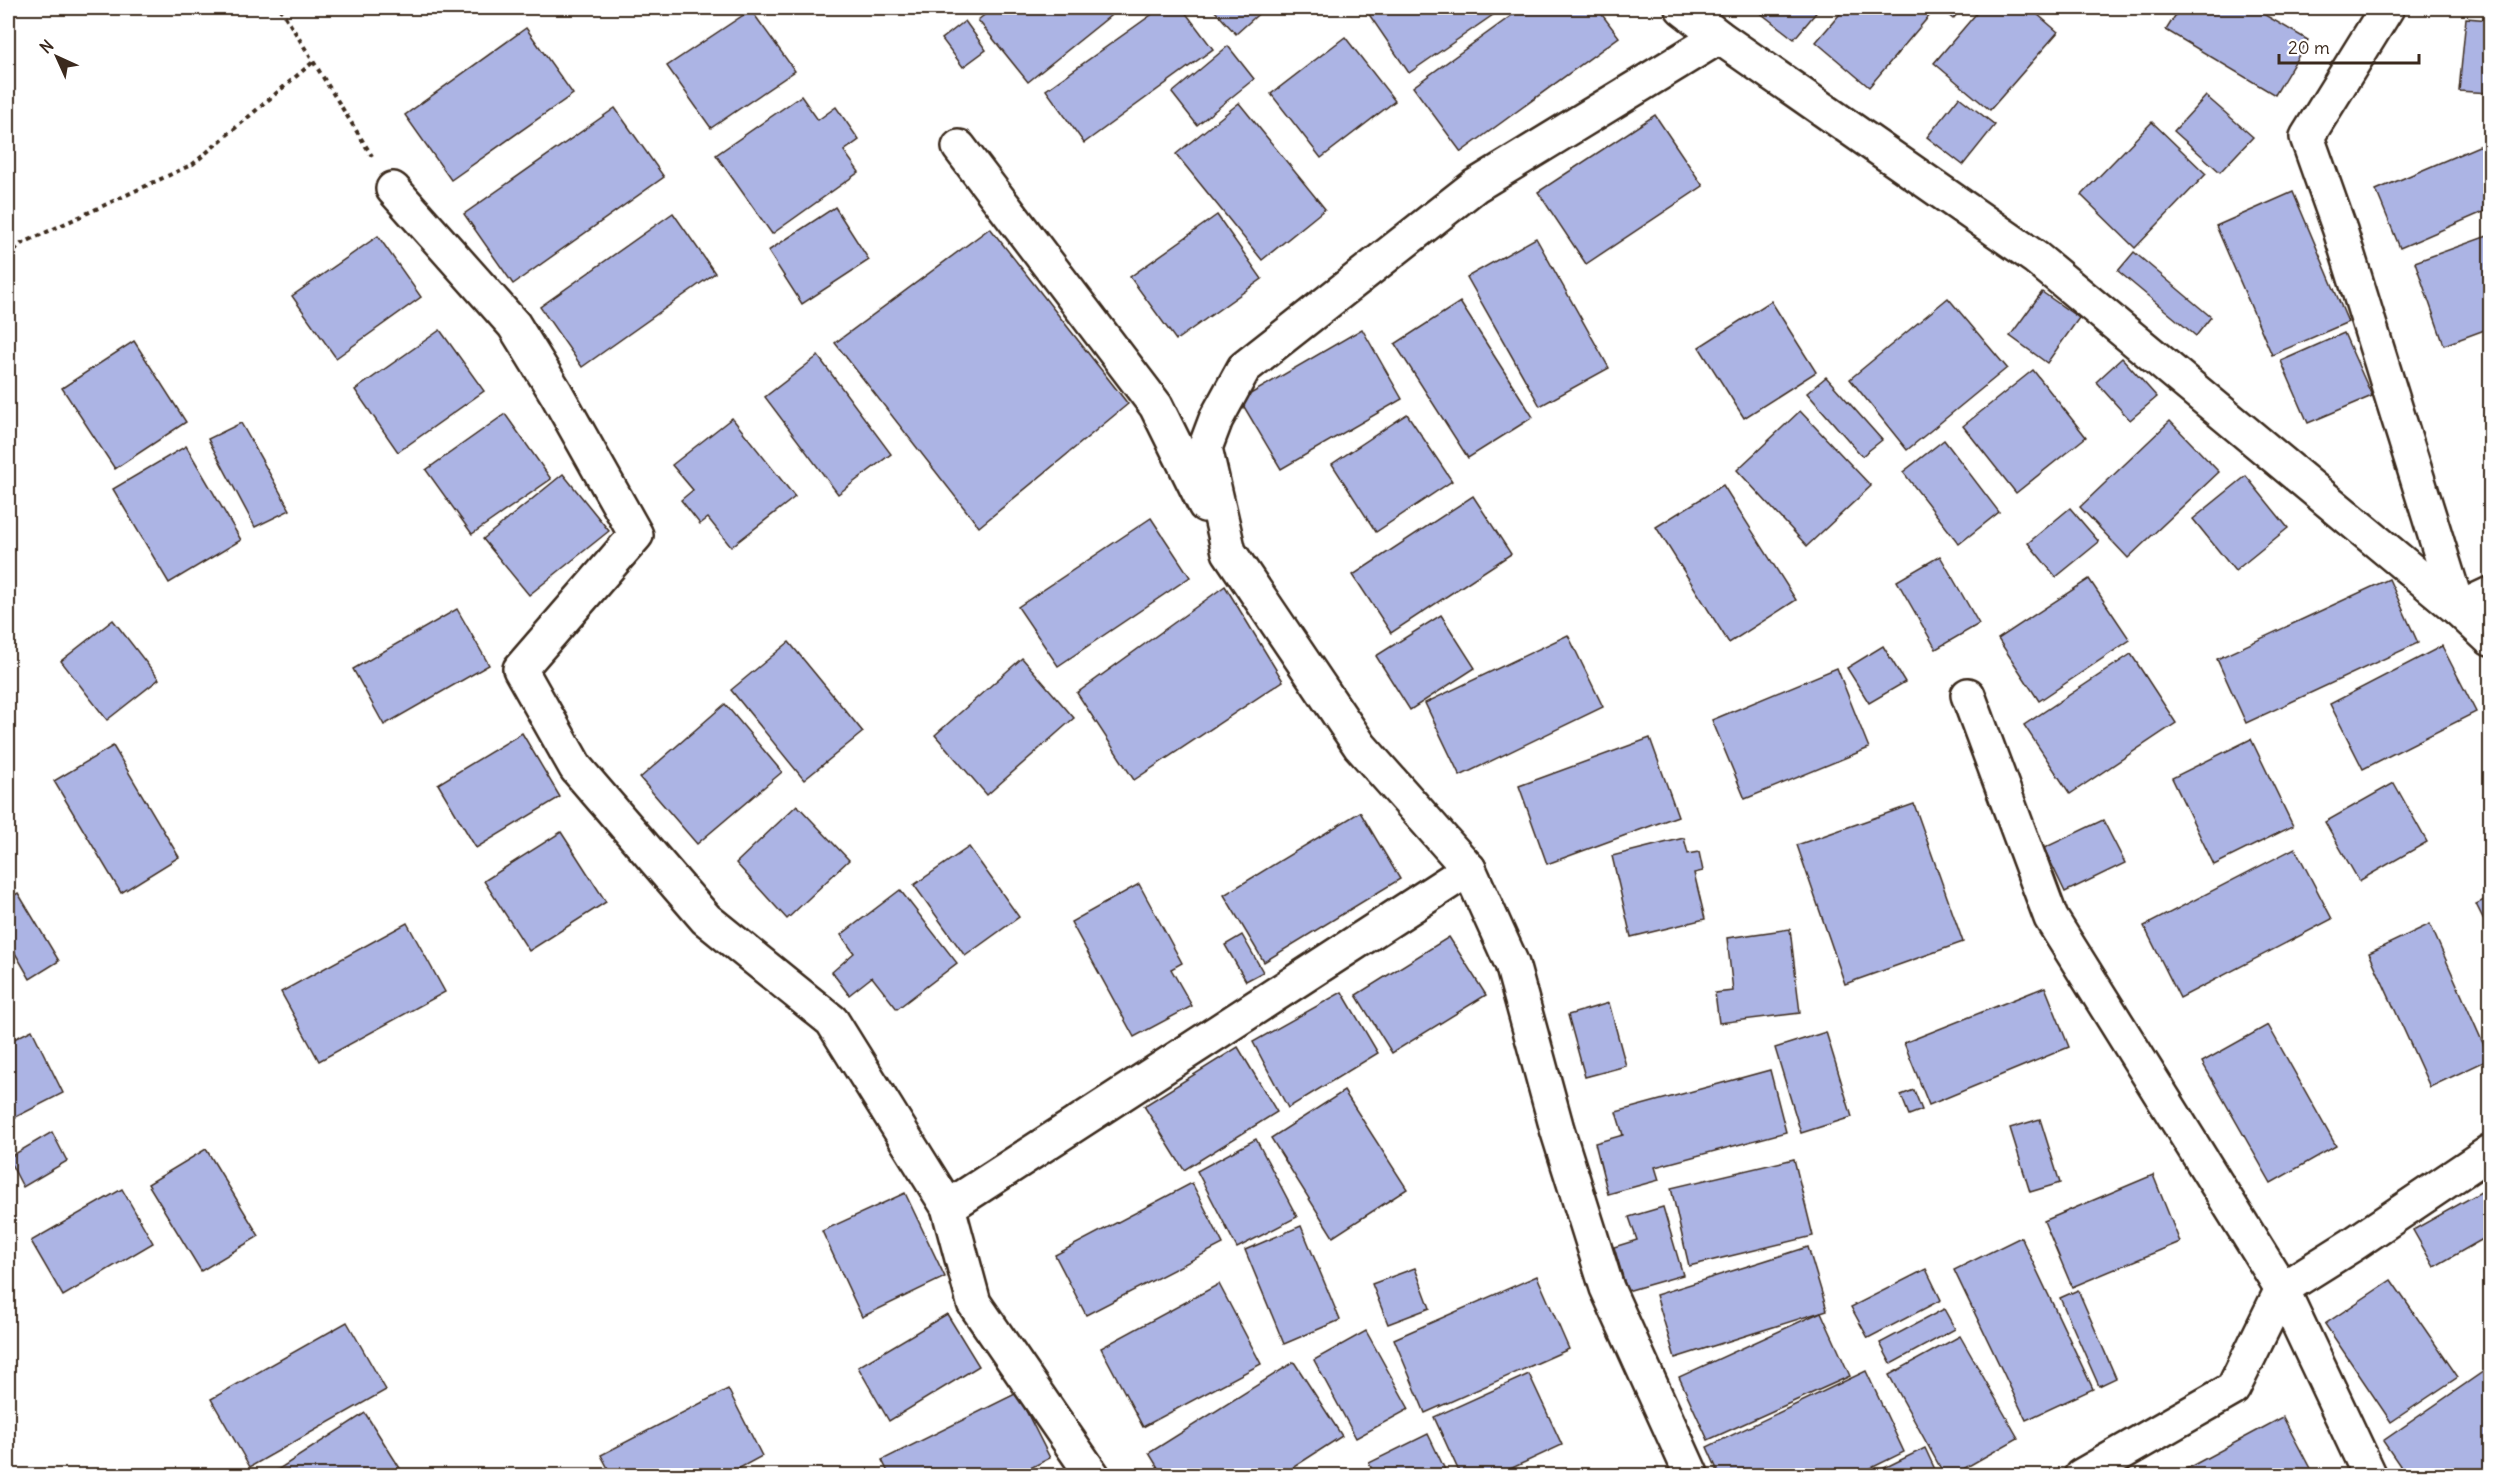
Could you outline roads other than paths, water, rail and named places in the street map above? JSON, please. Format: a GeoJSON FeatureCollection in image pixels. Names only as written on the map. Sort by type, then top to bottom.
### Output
{"type":"FeatureCollection","features":[{"type":"Feature","properties":{"kind":"street"},"geometry":{"type":"LineString","coordinates":[[1682,8],[1719,37],[2036,258],[2458,609],[2490,639]]}},
{"type":"Feature","properties":{"kind":"street"},"geometry":{"type":"LineString","coordinates":[[2387,8],[2307,137],[2340,230],[2458,609]]}},
{"type":"Feature","properties":{"kind":"street"},"geometry":{"type":"LineString","coordinates":[[1229,552],[1205,448],[1216,419],[1244,368],[1474,186],[1719,37]]}},
{"type":"Feature","properties":{"kind":"street"},"geometry":{"type":"LineString","coordinates":[[959,147],[1156,406],[1229,552],[1360,746],[1469,869],[1512,964],[1557,1129],[1607,1287],[1692,1476]]}},
{"type":"Feature","properties":{"kind":"street"},"geometry":{"type":"LineString","coordinates":[[393,189],[514,325],[556,393],[636,535],[520,669],[576,768],[706,919],[832,1021],[948,1207],[974,1304],[1093,1476]]}},
{"type":"Feature","properties":{"kind":"street"},"geometry":{"type":"LineString","coordinates":[[2458,609],[2490,594]]}},
{"type":"Feature","properties":{"kind":"street"},"geometry":{"type":"LineString","coordinates":[[1968,695],[2051,918],[2282,1289],[2370,1476]]}},
{"type":"Feature","properties":{"kind":"street"},"geometry":{"type":"LineString","coordinates":[[948,1207],[1469,869]]}},
{"type":"Feature","properties":{"kind":"street"},"geometry":{"type":"LineString","coordinates":[[2081,1476],[2233,1389],[2282,1289],[2490,1152]]}}]}
